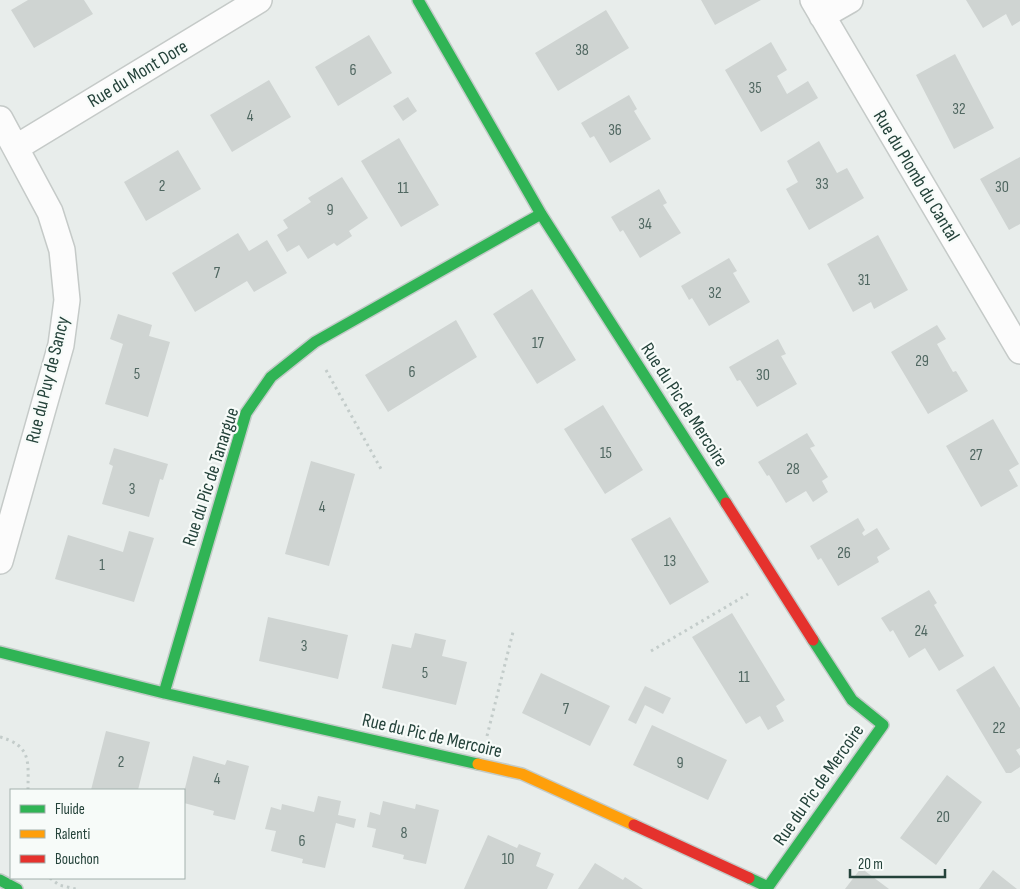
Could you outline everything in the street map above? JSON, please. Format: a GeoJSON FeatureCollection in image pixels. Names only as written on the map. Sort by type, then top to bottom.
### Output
{"type":"FeatureCollection","features":[{"type":"Feature","properties":{"kind":"street","name":"Rue du Mont Dore"},"geometry":{"type":"LineString","coordinates":[[17,147],[259,0]]}},
{"type":"Feature","properties":{"kind":"street","name":"Rue du Pic de Mercoire"},"geometry":{"type":"LineString","coordinates":[[0,652],[164,692],[522,774],[768,887],[883,725],[852,700],[775,580],[541,214],[418,0]]}},
{"type":"Feature","properties":{"kind":"street"},"geometry":{"type":"LineString","coordinates":[[817,8],[850,0]]}},
{"type":"Feature","properties":{"kind":"street","name":"Rue du Plomb du Cantal"},"geometry":{"type":"LineString","coordinates":[[817,8],[1020,351]]}},
{"type":"Feature","properties":{"kind":"street","name":"Rue du Puy de Sancy"},"geometry":{"type":"LineString","coordinates":[[0,119],[17,147],[50,212],[62,250],[67,300],[61,345],[0,560]]}},
{"type":"Feature","properties":{"kind":"street","name":"Rue du Pic de Tanargue"},"geometry":{"type":"LineString","coordinates":[[164,692],[246,413],[271,377],[315,342],[541,214]]}},
{"type":"Feature","properties":{"kind":"street"},"geometry":{"type":"LineString","coordinates":[[0,880],[17,889]]}},
{"type":"Feature","properties":{"kind":"path"},"geometry":{"type":"LineString","coordinates":[[315,342],[323,366],[381,469]]}},
{"type":"Feature","properties":{"kind":"path"},"geometry":{"type":"LineString","coordinates":[[651,651],[775,580]]}},
{"type":"Feature","properties":{"kind":"path"},"geometry":{"type":"LineString","coordinates":[[480,764],[513,632]]}},
{"type":"Feature","properties":{"kind":"path"},"geometry":{"type":"LineString","coordinates":[[0,737],[21,746],[27,755],[28,789]]}},
{"type":"Feature","properties":{"kind":"path"},"geometry":{"type":"LineString","coordinates":[[51,879],[59,885],[76,889]]}},
{"type":"Feature","properties":{"kind":"building"},"geometry":{"type":"Polygon","coordinates":[[[28,0],[84,0],[93,14],[34,48],[11,10],[28,0]]]}},
{"type":"Feature","properties":{"kind":"building"},"geometry":{"type":"Polygon","coordinates":[[[701,0],[761,0],[715,25],[701,0]]]}},
{"type":"Feature","properties":{"kind":"building"},"geometry":{"type":"Polygon","coordinates":[[[966,0],[1020,0],[1020,21],[1012,26],[1006,14],[983,28],[966,0]]]}},
{"type":"Feature","properties":{"kind":"building"},"geometry":{"type":"Polygon","coordinates":[[[606,10],[629,48],[558,91],[535,53],[606,10]]]}},
{"type":"Feature","properties":{"kind":"building"},"geometry":{"type":"Polygon","coordinates":[[[369,35],[392,73],[338,106],[315,67],[369,35]]]}},
{"type":"Feature","properties":{"kind":"building"},"geometry":{"type":"Polygon","coordinates":[[[771,42],[787,70],[777,76],[787,94],[808,81],[818,98],[761,132],[725,70],[771,42]]]}},
{"type":"Feature","properties":{"kind":"building"},"geometry":{"type":"Polygon","coordinates":[[[955,54],[994,128],[954,149],[916,75],[955,54]]]}},
{"type":"Feature","properties":{"kind":"building"},"geometry":{"type":"Polygon","coordinates":[[[269,80],[291,117],[232,152],[210,115],[269,80]]]}},
{"type":"Feature","properties":{"kind":"building"},"geometry":{"type":"Polygon","coordinates":[[[629,95],[637,109],[634,111],[651,139],[610,163],[594,136],[590,138],[581,123],[629,95]]]}},
{"type":"Feature","properties":{"kind":"building"},"geometry":{"type":"Polygon","coordinates":[[[408,97],[417,111],[403,121],[393,106],[408,97]]]}},
{"type":"Feature","properties":{"kind":"building"},"geometry":{"type":"Polygon","coordinates":[[[399,138],[439,205],[401,227],[361,161],[399,138]]]}},
{"type":"Feature","properties":{"kind":"building"},"geometry":{"type":"Polygon","coordinates":[[[819,141],[837,173],[847,168],[864,198],[809,230],[786,189],[798,182],[787,161],[819,141]]]}},
{"type":"Feature","properties":{"kind":"building"},"geometry":{"type":"Polygon","coordinates":[[[178,150],[201,189],[146,221],[124,182],[178,150]]]}},
{"type":"Feature","properties":{"kind":"building"},"geometry":{"type":"Polygon","coordinates":[[[1020,157],[1020,224],[1009,230],[980,179],[1020,157]]]}},
{"type":"Feature","properties":{"kind":"building"},"geometry":{"type":"Polygon","coordinates":[[[342,177],[368,218],[349,231],[352,236],[337,246],[334,243],[308,259],[299,245],[287,252],[277,235],[288,228],[283,220],[311,202],[308,198],[342,177]]]}},
{"type":"Feature","properties":{"kind":"building"},"geometry":{"type":"Polygon","coordinates":[[[659,189],[667,203],[663,205],[681,233],[640,258],[623,230],[620,232],[611,217],[659,189]]]}},
{"type":"Feature","properties":{"kind":"building"},"geometry":{"type":"Polygon","coordinates":[[[238,233],[249,251],[267,240],[287,273],[254,292],[247,281],[195,312],[172,273],[238,233]]]}},
{"type":"Feature","properties":{"kind":"building"},"geometry":{"type":"Polygon","coordinates":[[[878,235],[908,290],[874,309],[871,302],[853,312],[827,264],[878,235]]]}},
{"type":"Feature","properties":{"kind":"building"},"geometry":{"type":"Polygon","coordinates":[[[729,258],[737,271],[733,273],[750,302],[709,326],[692,298],[689,300],[681,286],[729,258]]]}},
{"type":"Feature","properties":{"kind":"building"},"geometry":{"type":"Polygon","coordinates":[[[532,289],[576,360],[537,384],[493,314],[532,289]]]}},
{"type":"Feature","properties":{"kind":"building"},"geometry":{"type":"Polygon","coordinates":[[[118,314],[152,325],[149,336],[170,342],[148,417],[105,404],[123,344],[110,339],[118,314]]]}},
{"type":"Feature","properties":{"kind":"building"},"geometry":{"type":"Polygon","coordinates":[[[456,320],[477,357],[388,412],[365,375],[456,320]]]}},
{"type":"Feature","properties":{"kind":"building"},"geometry":{"type":"Polygon","coordinates":[[[937,325],[946,339],[937,344],[953,372],[956,371],[968,391],[928,414],[891,352],[937,325]]]}},
{"type":"Feature","properties":{"kind":"building"},"geometry":{"type":"Polygon","coordinates":[[[778,339],[786,354],[781,356],[797,384],[757,407],[740,380],[737,381],[729,367],[778,339]]]}},
{"type":"Feature","properties":{"kind":"building"},"geometry":{"type":"Polygon","coordinates":[[[603,405],[643,470],[605,494],[564,429],[603,405]]]}},
{"type":"Feature","properties":{"kind":"building"},"geometry":{"type":"Polygon","coordinates":[[[993,419],[1019,464],[1009,470],[1018,486],[981,507],[946,446],[993,419]]]}},
{"type":"Feature","properties":{"kind":"building"},"geometry":{"type":"Polygon","coordinates":[[[807,433],[815,446],[810,448],[828,477],[822,481],[828,492],[813,502],[806,491],[786,503],[769,475],[767,476],[758,462],[807,433]]]}},
{"type":"Feature","properties":{"kind":"building"},"geometry":{"type":"Polygon","coordinates":[[[114,448],[168,464],[163,480],[160,479],[149,517],[102,504],[113,466],[109,464],[114,448]]]}},
{"type":"Feature","properties":{"kind":"building"},"geometry":{"type":"Polygon","coordinates":[[[311,461],[355,474],[329,566],[285,554],[311,461]]]}},
{"type":"Feature","properties":{"kind":"building"},"geometry":{"type":"Polygon","coordinates":[[[670,517],[709,582],[670,605],[631,539],[670,517]]]}},
{"type":"Feature","properties":{"kind":"building"},"geometry":{"type":"Polygon","coordinates":[[[858,518],[865,530],[862,533],[864,536],[877,528],[890,549],[877,557],[879,562],[838,586],[821,558],[818,560],[810,546],[858,518]]]}},
{"type":"Feature","properties":{"kind":"building"},"geometry":{"type":"Polygon","coordinates":[[[129,531],[154,538],[134,602],[55,579],[68,535],[123,552],[129,531]]]}},
{"type":"Feature","properties":{"kind":"building"},"geometry":{"type":"Polygon","coordinates":[[[929,590],[937,603],[934,605],[964,656],[939,671],[925,648],[909,658],[893,630],[890,632],[881,618],[929,590]]]}},
{"type":"Feature","properties":{"kind":"building"},"geometry":{"type":"Polygon","coordinates":[[[732,613],[785,700],[776,706],[784,721],[768,730],[760,716],[746,724],[692,637],[732,613]]]}},
{"type":"Feature","properties":{"kind":"building"},"geometry":{"type":"Polygon","coordinates":[[[268,617],[348,635],[338,679],[259,661],[268,617]]]}},
{"type":"Feature","properties":{"kind":"building"},"geometry":{"type":"Polygon","coordinates":[[[415,633],[446,640],[442,656],[467,662],[456,705],[382,688],[392,644],[411,648],[415,633]]]}},
{"type":"Feature","properties":{"kind":"building"},"geometry":{"type":"Polygon","coordinates":[[[994,666],[1020,708],[1020,748],[1016,750],[1020,756],[1020,767],[1011,773],[1006,773],[956,690],[994,666]]]}},
{"type":"Feature","properties":{"kind":"building"},"geometry":{"type":"Polygon","coordinates":[[[541,673],[610,706],[590,746],[522,713],[541,673]]]}},
{"type":"Feature","properties":{"kind":"building"},"geometry":{"type":"Polygon","coordinates":[[[645,686],[671,698],[663,714],[645,705],[636,724],[628,720],[645,686]]]}},
{"type":"Feature","properties":{"kind":"building"},"geometry":{"type":"Polygon","coordinates":[[[652,725],[727,760],[708,800],[633,765],[652,725]]]}},
{"type":"Feature","properties":{"kind":"building"},"geometry":{"type":"Polygon","coordinates":[[[106,731],[150,742],[138,789],[91,789],[106,731]]]}},
{"type":"Feature","properties":{"kind":"building"},"geometry":{"type":"Polygon","coordinates":[[[193,756],[225,765],[227,760],[249,766],[235,820],[213,815],[214,811],[185,803],[185,789],[193,756]]]}},
{"type":"Feature","properties":{"kind":"building"},"geometry":{"type":"Polygon","coordinates":[[[947,775],[982,802],[936,865],[900,838],[947,775]]]}},
{"type":"Feature","properties":{"kind":"building"},"geometry":{"type":"Polygon","coordinates":[[[318,796],[341,801],[338,815],[356,819],[354,828],[336,823],[325,868],[302,863],[303,859],[271,851],[276,831],[265,829],[271,807],[281,810],[282,804],[314,812],[318,796]]]}},
{"type":"Feature","properties":{"kind":"building"},"geometry":{"type":"Polygon","coordinates":[[[383,801],[415,809],[416,804],[439,810],[426,864],[403,859],[404,855],[372,847],[376,829],[367,827],[370,812],[380,815],[383,801]]]}},
{"type":"Feature","properties":{"kind":"building"},"geometry":{"type":"Polygon","coordinates":[[[488,835],[517,848],[519,844],[541,853],[536,866],[554,874],[547,889],[464,889],[488,835]]]}},
{"type":"Feature","properties":{"kind":"building"},"geometry":{"type":"Polygon","coordinates":[[[595,863],[623,880],[625,877],[643,889],[578,889],[595,863]]]}},
{"type":"Feature","properties":{"kind":"building"},"geometry":{"type":"Polygon","coordinates":[[[861,868],[889,889],[845,889],[861,868]]]}},
{"type":"Feature","properties":{"kind":"building"},"geometry":{"type":"Polygon","coordinates":[[[993,870],[1017,889],[979,889],[993,870]]]}},
{"type":"Feature","properties":{"kind":"traffic: fast"},"geometry":{"type":"LineString","coordinates":[[418,0],[541,214],[726,503]]}},
{"type":"Feature","properties":{"kind":"traffic: fast"},"geometry":{"type":"LineString","coordinates":[[164,693],[246,413],[271,377],[315,342],[541,214]]}},
{"type":"Feature","properties":{"kind":"traffic: fast"},"geometry":{"type":"LineString","coordinates":[[749,878],[768,887],[883,725],[852,700],[813,640]]}},
{"type":"Feature","properties":{"kind":"traffic: fast"},"geometry":{"type":"LineString","coordinates":[[0,652],[164,693],[478,764]]}},
{"type":"Feature","properties":{"kind":"traffic: fast"},"geometry":{"type":"LineString","coordinates":[[0,880],[17,889]]}},
{"type":"Feature","properties":{"kind":"traffic: slow"},"geometry":{"type":"LineString","coordinates":[[478,764],[522,774],[634,825]]}},
{"type":"Feature","properties":{"kind":"traffic: jam"},"geometry":{"type":"LineString","coordinates":[[726,503],[813,640]]}},
{"type":"Feature","properties":{"kind":"traffic: jam"},"geometry":{"type":"LineString","coordinates":[[634,825],[749,878]]}}]}
